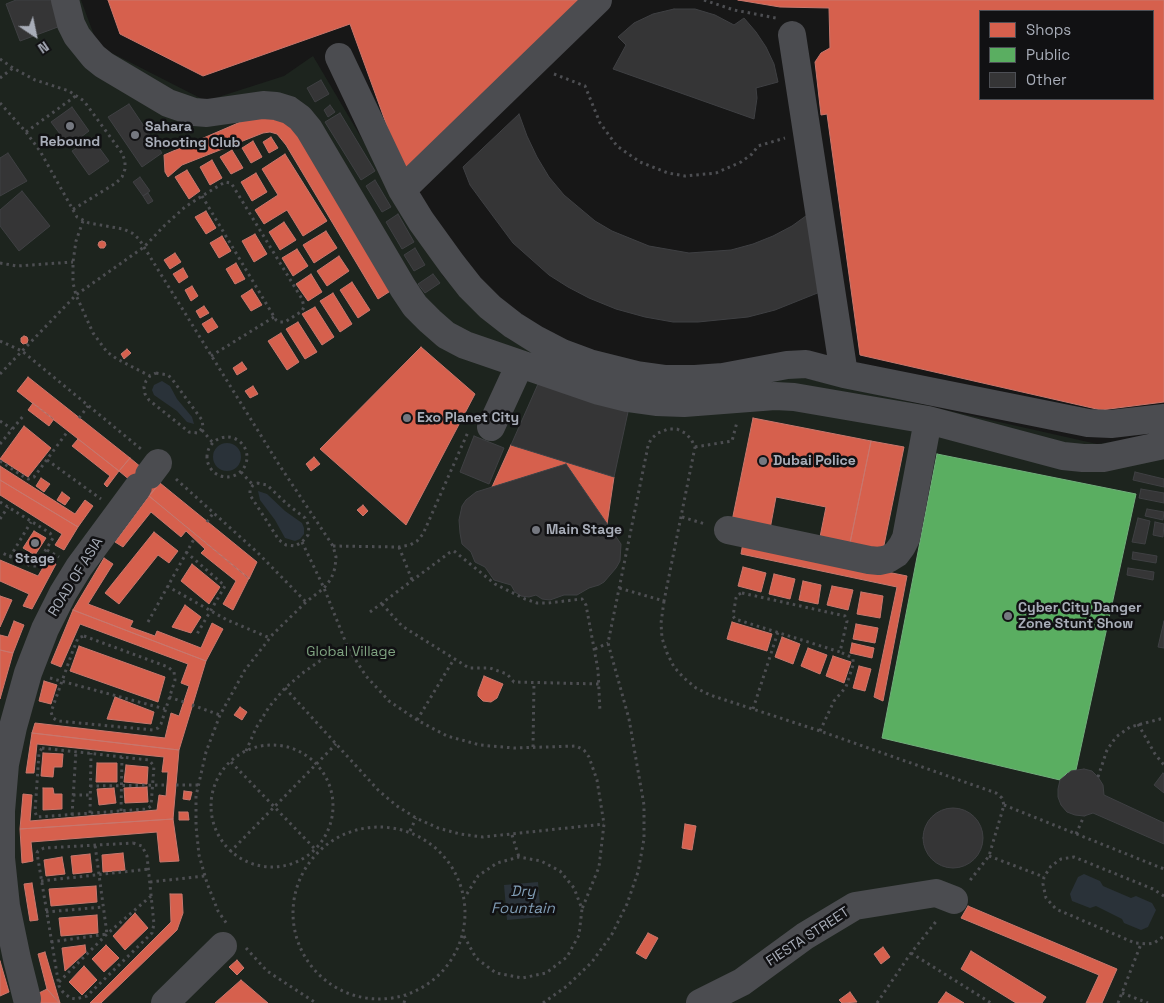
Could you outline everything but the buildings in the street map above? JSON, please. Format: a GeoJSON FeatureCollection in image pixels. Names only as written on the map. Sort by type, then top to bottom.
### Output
{"type":"FeatureCollection","features":[{"type":"Feature","properties":{"kind":"street"},"geometry":{"type":"LineString","coordinates":[[65,0],[77,36],[94,57],[104,65],[168,103],[194,112],[207,113],[263,105],[276,106],[289,110],[300,118],[309,129],[415,306],[446,334],[465,345],[598,391],[627,398],[684,403],[775,396],[794,397],[928,420],[1063,456],[1083,458],[1103,458],[1164,445]]}},
{"type":"Feature","properties":{"kind":"street"},"geometry":{"type":"LineString","coordinates":[[402,190],[598,0]]}},
{"type":"Feature","properties":{"kind":"street"},"geometry":{"type":"LineString","coordinates":[[785,27],[807,132],[844,374]]}},
{"type":"Feature","properties":{"kind":"street"},"geometry":{"type":"LineString","coordinates":[[339,57],[402,190],[421,221],[470,287],[490,307],[513,325],[562,353],[589,363],[638,375],[666,379],[694,380],[797,364],[816,365],[844,374],[1088,423],[1111,424],[1164,418]]}},
{"type":"Feature","properties":{"kind":"street"},"geometry":{"type":"LineString","coordinates":[[491,427],[520,364]]}},
{"type":"Feature","properties":{"kind":"street"},"geometry":{"type":"LineString","coordinates":[[728,530],[869,560],[879,561],[888,559],[896,554],[906,538],[928,420]]}},
{"type":"Feature","properties":{"kind":"street","name":"ROAD OF ASIA"},"geometry":{"type":"LineString","coordinates":[[27,999],[6,906],[1,858],[1,812],[5,764],[13,727],[28,673],[45,629],[63,593],[79,567],[119,512],[149,475]]}},
{"type":"Feature","properties":{"kind":"street","name":"FIESTA STREET"},"geometry":{"type":"LineString","coordinates":[[700,1003],[742,982],[805,936],[854,906],[936,893],[954,900]]}},
{"type":"Feature","properties":{"kind":"street"},"geometry":{"type":"LineString","coordinates":[[165,1003],[231,939]]}},
{"type":"Feature","properties":{"kind":"path"},"geometry":{"type":"LineString","coordinates":[[704,0],[785,27]]}},
{"type":"Feature","properties":{"kind":"path"},"geometry":{"type":"LineString","coordinates":[[0,58],[13,68],[35,80],[77,95],[90,108],[122,153],[125,161],[122,177],[72,210]]}},
{"type":"Feature","properties":{"kind":"path"},"geometry":{"type":"LineString","coordinates":[[530,66],[583,84],[600,123],[617,146],[640,162],[668,173],[685,176],[716,173],[741,162],[752,154],[758,146],[807,132]]}},
{"type":"Feature","properties":{"kind":"path"},"geometry":{"type":"LineString","coordinates":[[0,78],[13,68]]}},
{"type":"Feature","properties":{"kind":"path"},"geometry":{"type":"LineString","coordinates":[[26,132],[77,95]]}},
{"type":"Feature","properties":{"kind":"path"},"geometry":{"type":"LineString","coordinates":[[0,103],[26,132],[52,170],[72,210],[83,221],[132,233],[139,239],[278,463],[333,546],[336,557],[331,579],[324,588],[306,602],[270,638],[245,670],[220,715],[206,752],[196,796],[196,826],[199,855],[205,876],[231,939],[267,971],[307,999],[316,1003]]}},
{"type":"Feature","properties":{"kind":"path"},"geometry":{"type":"LineString","coordinates":[[0,374],[76,295],[144,247],[185,207],[202,196],[225,182],[231,183],[302,299],[304,307],[302,311],[282,323],[276,320],[202,196]]}},
{"type":"Feature","properties":{"kind":"path"},"geometry":{"type":"LineString","coordinates":[[83,221],[76,241],[73,262],[73,283],[76,295],[93,333],[107,352],[150,376]]}},
{"type":"Feature","properties":{"kind":"path"},"geometry":{"type":"LineString","coordinates":[[0,263],[22,266],[73,262]]}},
{"type":"Feature","properties":{"kind":"path"},"geometry":{"type":"LineString","coordinates":[[211,356],[274,317]]}},
{"type":"Feature","properties":{"kind":"path"},"geometry":{"type":"LineString","coordinates":[[0,340],[22,351]]}},
{"type":"Feature","properties":{"kind":"path"},"geometry":{"type":"LineString","coordinates":[[202,430],[198,433],[189,432],[149,400],[145,394],[144,387],[150,376],[162,373],[172,379],[202,420],[202,430],[213,443]]}},
{"type":"Feature","properties":{"kind":"path"},"geometry":{"type":"LineString","coordinates":[[695,447],[732,441],[742,400]]}},
{"type":"Feature","properties":{"kind":"path"},"geometry":{"type":"LineString","coordinates":[[78,418],[88,406]]}},
{"type":"Feature","properties":{"kind":"path"},"geometry":{"type":"LineString","coordinates":[[0,444],[24,415]]}},
{"type":"Feature","properties":{"kind":"path"},"geometry":{"type":"LineString","coordinates":[[333,546],[400,548],[417,541],[423,534],[474,418],[491,427]]}},
{"type":"Feature","properties":{"kind":"path"},"geometry":{"type":"LineString","coordinates":[[0,420],[12,429]]}},
{"type":"Feature","properties":{"kind":"path"},"geometry":{"type":"LineString","coordinates":[[543,1003],[567,986],[592,962],[612,934],[627,904],[638,872],[644,839],[644,805],[629,719],[608,644],[648,446],[651,439],[668,429],[677,429],[685,432],[695,447],[661,623],[662,638],[667,653],[674,666],[684,678],[696,688],[710,695],[820,731],[996,793],[1002,798],[1004,805],[1164,869]]}},
{"type":"Feature","properties":{"kind":"path"},"geometry":{"type":"LineString","coordinates":[[0,461],[28,479],[34,477],[68,431]]}},
{"type":"Feature","properties":{"kind":"path"},"geometry":{"type":"LineString","coordinates":[[226,437],[239,441],[247,453],[247,460],[241,472],[234,476],[226,477],[219,476],[213,471],[208,465],[207,457],[213,443],[226,437]]}},
{"type":"Feature","properties":{"kind":"path"},"geometry":{"type":"LineString","coordinates":[[47,460],[119,512]]}},
{"type":"Feature","properties":{"kind":"path"},"geometry":{"type":"LineString","coordinates":[[241,472],[253,485]]}},
{"type":"Feature","properties":{"kind":"path"},"geometry":{"type":"LineString","coordinates":[[257,483],[267,485],[305,518],[309,526],[308,535],[302,542],[294,546],[286,545],[279,540],[250,495],[253,485],[257,483]]}},
{"type":"Feature","properties":{"kind":"path"},"geometry":{"type":"LineString","coordinates":[[0,502],[53,536],[52,541],[36,566],[0,552]]}},
{"type":"Feature","properties":{"kind":"path"},"geometry":{"type":"LineString","coordinates":[[0,520],[8,507]]}},
{"type":"Feature","properties":{"kind":"path"},"geometry":{"type":"LineString","coordinates":[[207,522],[214,512]]}},
{"type":"Feature","properties":{"kind":"path"},"geometry":{"type":"LineString","coordinates":[[10,557],[31,522]]}},
{"type":"Feature","properties":{"kind":"path"},"geometry":{"type":"LineString","coordinates":[[148,622],[166,586],[194,539]]}},
{"type":"Feature","properties":{"kind":"path"},"geometry":{"type":"LineString","coordinates":[[302,542],[324,588],[348,648],[366,676],[389,700],[417,720],[447,736],[480,745],[514,748],[576,746],[584,750],[589,757],[597,780],[604,824],[599,867],[582,909],[580,935],[567,957],[546,972],[522,978],[496,973],[476,958],[463,935]]}},
{"type":"Feature","properties":{"kind":"path"},"geometry":{"type":"LineString","coordinates":[[400,548],[412,580]]}},
{"type":"Feature","properties":{"kind":"path"},"geometry":{"type":"LineString","coordinates":[[186,552],[225,586],[197,634]]}},
{"type":"Feature","properties":{"kind":"path"},"geometry":{"type":"LineString","coordinates":[[370,612],[451,552],[457,552],[495,584],[525,599],[548,603],[584,600],[595,649],[600,712]]}},
{"type":"Feature","properties":{"kind":"path"},"geometry":{"type":"LineString","coordinates":[[166,586],[210,610],[270,638]]}},
{"type":"Feature","properties":{"kind":"path"},"geometry":{"type":"LineString","coordinates":[[619,588],[664,601]]}},
{"type":"Feature","properties":{"kind":"path"},"geometry":{"type":"LineString","coordinates":[[820,731],[834,701],[846,687],[853,659],[840,652],[734,618],[733,614],[737,595],[742,592],[845,616],[848,619],[840,652]]}},
{"type":"Feature","properties":{"kind":"path"},"geometry":{"type":"LineString","coordinates":[[382,604],[402,626],[469,668],[488,667],[507,674],[514,682],[599,684]]}},
{"type":"Feature","properties":{"kind":"path"},"geometry":{"type":"LineString","coordinates":[[753,710],[778,632]]}},
{"type":"Feature","properties":{"kind":"path"},"geometry":{"type":"LineString","coordinates":[[80,636],[168,667],[174,672],[175,680],[161,724],[153,730],[58,721],[53,718],[51,712],[62,681],[80,636]]}},
{"type":"Feature","properties":{"kind":"path"},"geometry":{"type":"LineString","coordinates":[[595,649],[608,644]]}},
{"type":"Feature","properties":{"kind":"path"},"geometry":{"type":"LineString","coordinates":[[246,751],[256,728],[269,707],[285,688],[324,658],[348,648]]}},
{"type":"Feature","properties":{"kind":"path"},"geometry":{"type":"LineString","coordinates":[[417,720],[454,658]]}},
{"type":"Feature","properties":{"kind":"path"},"geometry":{"type":"LineString","coordinates":[[28,673],[166,709]]}},
{"type":"Feature","properties":{"kind":"path"},"geometry":{"type":"LineString","coordinates":[[533,747],[534,683]]}},
{"type":"Feature","properties":{"kind":"path"},"geometry":{"type":"LineString","coordinates":[[285,688],[379,791],[397,806],[416,818],[438,828],[460,834],[483,836],[512,835],[604,824]]}},
{"type":"Feature","properties":{"kind":"path"},"geometry":{"type":"LineString","coordinates":[[169,697],[184,702]]}},
{"type":"Feature","properties":{"kind":"path"},"geometry":{"type":"LineString","coordinates":[[192,705],[220,715]]}},
{"type":"Feature","properties":{"kind":"path"},"geometry":{"type":"LineString","coordinates":[[1098,777],[1107,750],[1116,737],[1130,727],[1164,718]]}},
{"type":"Feature","properties":{"kind":"path"},"geometry":{"type":"LineString","coordinates":[[1138,724],[1155,754],[1164,765]]}},
{"type":"Feature","properties":{"kind":"path"},"geometry":{"type":"LineString","coordinates":[[230,852],[336,744]]}},
{"type":"Feature","properties":{"kind":"path"},"geometry":{"type":"LineString","coordinates":[[231,762],[220,775],[213,790],[211,807],[213,823],[220,838],[230,852],[246,862],[264,867],[283,867],[301,859],[316,850],[337,837],[361,828],[386,826],[410,831],[430,842],[446,857],[458,875],[465,897],[466,916],[463,935],[451,961],[431,982],[406,996],[377,1000],[349,994],[324,980],[305,959],[294,932],[292,903],[300,875],[316,850],[327,834],[333,816],[333,797],[328,779],[316,763],[301,752],[283,746],[264,746],[246,751],[231,762]]}},
{"type":"Feature","properties":{"kind":"path"},"geometry":{"type":"LineString","coordinates":[[40,749],[91,753],[149,760],[154,766],[152,804],[149,808],[39,818],[36,812],[40,749]]}},
{"type":"Feature","properties":{"kind":"path"},"geometry":{"type":"LineString","coordinates":[[72,815],[76,751]]}},
{"type":"Feature","properties":{"kind":"path"},"geometry":{"type":"LineString","coordinates":[[90,814],[91,753]]}},
{"type":"Feature","properties":{"kind":"path"},"geometry":{"type":"LineString","coordinates":[[121,811],[122,757]]}},
{"type":"Feature","properties":{"kind":"path"},"geometry":{"type":"LineString","coordinates":[[231,762],[316,850]]}},
{"type":"Feature","properties":{"kind":"path"},"geometry":{"type":"LineString","coordinates":[[90,786],[167,785]]}},
{"type":"Feature","properties":{"kind":"path"},"geometry":{"type":"LineString","coordinates":[[176,785],[199,785]]}},
{"type":"Feature","properties":{"kind":"path"},"geometry":{"type":"LineString","coordinates":[[73,795],[90,795]]}},
{"type":"Feature","properties":{"kind":"path"},"geometry":{"type":"LineString","coordinates":[[1076,834],[1084,816]]}},
{"type":"Feature","properties":{"kind":"path"},"geometry":{"type":"LineString","coordinates":[[410,831],[416,818]]}},
{"type":"Feature","properties":{"kind":"path"},"geometry":{"type":"LineString","coordinates":[[512,835],[519,858]]}},
{"type":"Feature","properties":{"kind":"path"},"geometry":{"type":"LineString","coordinates":[[138,844],[146,851],[149,869],[154,924],[152,933],[87,996],[75,1001],[65,995],[58,982],[36,854],[41,849],[138,844]]}},
{"type":"Feature","properties":{"kind":"path"},"geometry":{"type":"LineString","coordinates":[[95,845],[107,934]]}},
{"type":"Feature","properties":{"kind":"path"},"geometry":{"type":"LineString","coordinates":[[989,856],[1044,877]]}},
{"type":"Feature","properties":{"kind":"path"},"geometry":{"type":"LineString","coordinates":[[465,897],[478,876],[497,863],[519,858],[541,861],[560,871],[574,888],[582,909]]}},
{"type":"Feature","properties":{"kind":"path"},"geometry":{"type":"LineString","coordinates":[[1164,896],[1153,889],[1074,858],[1061,859],[1056,862],[1044,877],[1044,892],[1051,904],[1056,908],[1141,944],[1154,943],[1162,940],[1164,936]]}},
{"type":"Feature","properties":{"kind":"path"},"geometry":{"type":"LineString","coordinates":[[40,881],[149,869]]}},
{"type":"Feature","properties":{"kind":"path"},"geometry":{"type":"LineString","coordinates":[[150,882],[205,876]]}},
{"type":"Feature","properties":{"kind":"path"},"geometry":{"type":"LineString","coordinates":[[58,982],[107,934],[151,896]]}},
{"type":"Feature","properties":{"kind":"path"},"geometry":{"type":"LineString","coordinates":[[46,912],[103,907]]}},
{"type":"Feature","properties":{"kind":"path"},"geometry":{"type":"LineString","coordinates":[[52,942],[107,934]]}},
{"type":"Feature","properties":{"kind":"path"},"geometry":{"type":"LineString","coordinates":[[1118,1003],[1141,944]]}},
{"type":"Feature","properties":{"kind":"path"},"geometry":{"type":"LineString","coordinates":[[911,953],[990,1003]]}},
{"type":"Feature","properties":{"kind":"path"},"geometry":{"type":"LineString","coordinates":[[1122,993],[1148,1003]]}},
{"type":"Feature","properties":{"kind":"path"},"geometry":{"type":"LineString","coordinates":[[404,1003],[406,996]]}},
{"type":"Feature","properties":{"kind":"green space","name":"Global Village"},"geometry":{"type":"Polygon","coordinates":[[[0,0],[81,0],[98,46],[206,101],[284,76],[313,56],[443,276],[509,339],[572,373],[795,376],[1097,444],[1164,434],[1164,1003],[0,1003],[0,0]]]}},
{"type":"Feature","properties":{"kind":"water"},"geometry":{"type":"Polygon","coordinates":[[[162,381],[170,386],[177,399],[192,417],[194,424],[187,422],[177,411],[154,395],[152,390],[154,385],[162,381]]]}},
{"type":"Feature","properties":{"kind":"water"},"geometry":{"type":"Polygon","coordinates":[[[227,443],[237,447],[241,457],[237,467],[227,471],[217,467],[213,457],[217,447],[227,443]]]}},
{"type":"Feature","properties":{"kind":"water"},"geometry":{"type":"Polygon","coordinates":[[[258,491],[267,494],[285,511],[302,523],[304,534],[300,539],[295,541],[285,538],[275,520],[260,500],[258,491]]]}},
{"type":"Feature","properties":{"kind":"water"},"geometry":{"type":"Polygon","coordinates":[[[1084,874],[1100,881],[1103,886],[1131,898],[1136,896],[1152,903],[1156,910],[1148,927],[1141,930],[1124,923],[1122,919],[1096,906],[1090,908],[1072,901],[1070,894],[1078,877],[1084,874]]]}},
{"type":"Feature","properties":{"kind":"water","name":"Dry Fountain"},"geometry":{"type":"Polygon","coordinates":[[[538,882],[541,917],[507,920],[504,885],[538,882]]]}},
{"type":"Feature","properties":{"kind":"place","name":"Rebound"},"geometry":{"type":"Point","coordinates":[70,126]}},
{"type":"Feature","properties":{"kind":"place","name":"Sahara Shooting Club"},"geometry":{"type":"Point","coordinates":[135,135]}},
{"type":"Feature","properties":{"kind":"place","name":"Exo Planet City"},"geometry":{"type":"Point","coordinates":[407,418]}},
{"type":"Feature","properties":{"kind":"place","name":"Dubai Police"},"geometry":{"type":"Point","coordinates":[763,461]}},
{"type":"Feature","properties":{"kind":"place","name":"Main Stage"},"geometry":{"type":"Point","coordinates":[536,530]}},
{"type":"Feature","properties":{"kind":"place","name":"Stage"},"geometry":{"type":"Point","coordinates":[35,543]}},
{"type":"Feature","properties":{"kind":"place","name":"Cyber City Danger Zone Stunt Show"},"geometry":{"type":"Point","coordinates":[1008,616]}}]}
